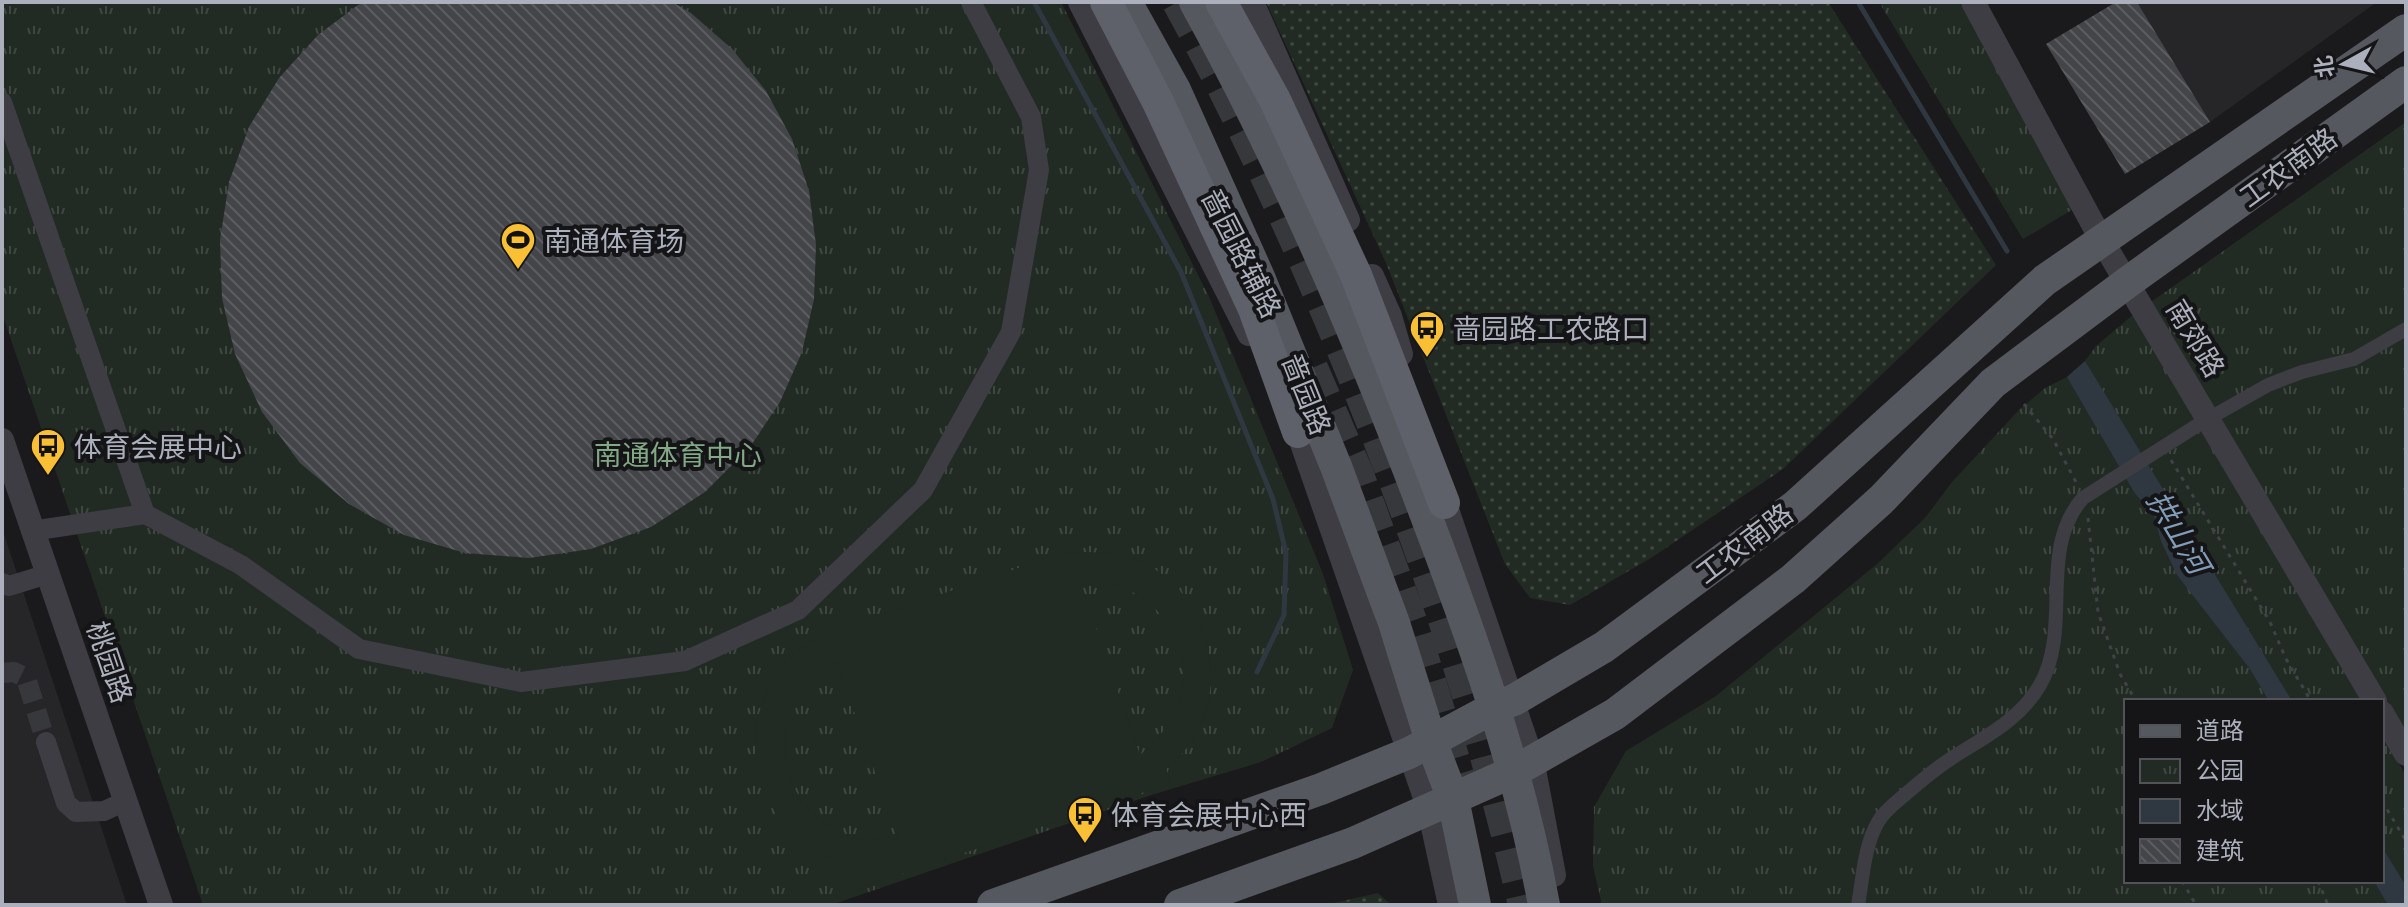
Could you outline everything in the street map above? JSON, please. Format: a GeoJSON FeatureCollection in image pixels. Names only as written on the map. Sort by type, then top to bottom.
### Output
{"type":"FeatureCollection","features":[{"type":"Feature","properties":{"kind":"highway"},"geometry":{"type":"LineString","coordinates":[[1106,2],[1158,102],[1254,309],[1298,432]]}},
{"type":"Feature","properties":{"kind":"highway"},"geometry":{"type":"LineString","coordinates":[[1221,2],[1275,100],[1356,275],[1444,503]]}},
{"type":"Feature","properties":{"kind":"main road","name":"啬园路"},"geometry":{"type":"LineString","coordinates":[[1126,2],[1175,90],[1265,291],[1348,497],[1394,623],[1420,747],[1475,905]]}},
{"type":"Feature","properties":{"kind":"main road"},"geometry":{"type":"LineString","coordinates":[[1195,2],[1232,68],[1314,241],[1391,422],[1464,615],[1504,704],[1523,765],[1544,905]]}},
{"type":"Feature","properties":{"kind":"main road","name":"工农南路"},"geometry":{"type":"LineString","coordinates":[[993,905],[1321,789],[1420,747],[1604,647],[1795,506],[2018,302],[2101,239],[2406,30]]}},
{"type":"Feature","properties":{"kind":"main road","name":"工农南路"},"geometry":{"type":"LineString","coordinates":[[1180,905],[1353,843],[1523,765],[1615,714],[1793,579],[1881,500],[1993,383],[2406,82]]}},
{"type":"Feature","properties":{"kind":"street"},"geometry":{"type":"LineString","coordinates":[[31,531],[145,514],[241,565],[359,649],[521,682],[685,661],[798,610],[923,490],[1011,332],[1039,170],[1031,117],[971,2]]}},
{"type":"Feature","properties":{"kind":"street","name":"啬园路辅路"},"geometry":{"type":"LineString","coordinates":[[1080,2],[1298,432],[1420,747]]}},
{"type":"Feature","properties":{"kind":"street"},"geometry":{"type":"LineString","coordinates":[[1252,2],[1390,316],[1504,704]]}},
{"type":"Feature","properties":{"kind":"street","name":"南郊路"},"geometry":{"type":"LineString","coordinates":[[1973,2],[2101,239],[2374,699]]}},
{"type":"Feature","properties":{"kind":"street"},"geometry":{"type":"LineString","coordinates":[[2,102],[145,514]]}},
{"type":"Feature","properties":{"kind":"street"},"geometry":{"type":"LineString","coordinates":[[1858,905],[1871,838],[1879,821],[1933,772],[2008,722],[2023,708],[2041,683],[2056,627],[2062,534],[2074,508],[2082,499],[2158,449],[2268,385],[2302,372],[2354,359],[2406,329]]}},
{"type":"Feature","properties":{"kind":"street","name":"桃园路"},"geometry":{"type":"LineString","coordinates":[[2,440],[161,905]]}},
{"type":"Feature","properties":{"kind":"street"},"geometry":{"type":"LineString","coordinates":[[2,583],[9,586],[48,574]]}},
{"type":"Feature","properties":{"kind":"street"},"geometry":{"type":"LineString","coordinates":[[2384,716],[2406,754]]}},
{"type":"Feature","properties":{"kind":"street"},"geometry":{"type":"LineString","coordinates":[[46,742],[66,803],[76,812],[104,811],[126,801]]}},
{"type":"Feature","properties":{"kind":"street"},"geometry":{"type":"LineString","coordinates":[[1523,765],[1559,905]]}},
{"type":"Feature","properties":{"kind":"street"},"geometry":{"type":"LineString","coordinates":[[1441,804],[1450,905]]}},
{"type":"Feature","properties":{"kind":"path"},"geometry":{"type":"LineString","coordinates":[[2024,404],[2053,439],[2082,499],[2088,519],[2098,612],[2120,674],[2135,699]]}},
{"type":"Feature","properties":{"kind":"path"},"geometry":{"type":"LineString","coordinates":[[2158,449],[2270,622],[2286,659],[2310,699]]}},
{"type":"Feature","properties":{"kind":"path"},"geometry":{"type":"LineString","coordinates":[[2384,804],[2406,841]]}},
{"type":"Feature","properties":{"kind":"path"},"geometry":{"type":"LineString","coordinates":[[2183,883],[2196,905]]}},
{"type":"Feature","properties":{"kind":"path"},"geometry":{"type":"LineString","coordinates":[[2319,883],[2328,905]]}},
{"type":"Feature","properties":{"kind":"shaded area"},"geometry":{"type":"Polygon","coordinates":[[[2137,2],[2377,2],[2210,122],[2137,2]]]}},
{"type":"Feature","properties":{"kind":"shaded area"},"geometry":{"type":"Polygon","coordinates":[[[2,528],[127,905],[2,905],[2,528]]]}},
{"type":"Feature","properties":{"kind":"green space","name":"南通体育中心"},"geometry":{"type":"Polygon","coordinates":[[[2,2],[1061,2],[1210,299],[1323,574],[1353,670],[1332,728],[1261,762],[1151,795],[831,905],[203,905],[2,313],[2,2]]]}},
{"type":"Feature","properties":{"kind":"green space"},"geometry":{"type":"Polygon","coordinates":[[[1266,2],[1828,2],[1996,265],[1783,469],[1651,558],[1570,605],[1530,598],[1505,564],[1386,263],[1266,2]]]}},
{"type":"Feature","properties":{"kind":"green space"},"geometry":{"type":"Polygon","coordinates":[[[1879,2],[1959,2],[2080,205],[2023,239],[1879,2]]]}},
{"type":"Feature","properties":{"kind":"green space"},"geometry":{"type":"Polygon","coordinates":[[[2406,122],[2406,735],[2151,302],[2406,122]]]}},
{"type":"Feature","properties":{"kind":"green space"},"geometry":{"type":"Polygon","coordinates":[[[2134,314],[2361,699],[2124,699],[2124,883],[2384,883],[2384,738],[2406,776],[2406,905],[1602,905],[1593,866],[1594,807],[1626,751],[1716,696],[1877,564],[1925,518],[1952,482],[2019,410],[2045,388],[2067,377],[2096,346],[2134,314]]]}},
{"type":"Feature","properties":{"kind":"green space"},"geometry":{"type":"Polygon","coordinates":[[[1101,553],[1141,562],[1173,584],[1192,607],[1204,634],[1210,664],[1210,693],[1202,722],[1188,747],[1166,768],[1171,783],[848,892],[837,861],[807,848],[794,838],[771,804],[762,784],[755,744],[762,703],[771,683],[795,653],[835,630],[1060,554],[1101,553]],[[1079,579],[1140,755],[1165,728],[1178,704],[1184,672],[1181,650],[1159,612],[1142,598],[1122,587],[1079,579]],[[837,662],[824,668],[809,682],[789,718],[785,758],[790,777],[798,794],[825,824],[856,838],[898,839],[837,662]]]}},
{"type":"Feature","properties":{"kind":"green space"},"geometry":{"type":"Polygon","coordinates":[[[1378,893],[1391,905],[1325,905],[1378,893]]]}},
{"type":"Feature","properties":{"kind":"water"},"geometry":{"type":"Polygon","coordinates":[[[2085,361],[2291,699],[2268,699],[2250,669],[2177,575],[2161,541],[2154,516],[2134,492],[2067,377],[2085,361]]]}},
{"type":"Feature","properties":{"kind":"water"},"geometry":{"type":"Polygon","coordinates":[[[2384,850],[2406,886],[2406,905],[2388,905],[2375,883],[2384,883],[2384,850]]]}},
{"type":"Feature","properties":{"kind":"building","name":"南通体育场"},"geometry":{"type":"Polygon","coordinates":[[[362,2],[672,2],[691,13],[732,49],[766,91],[792,139],[809,191],[816,245],[814,299],[802,352],[780,402],[750,447],[705,492],[651,527],[591,549],[529,558],[465,553],[404,535],[349,504],[300,463],[262,412],[235,354],[222,298],[220,240],[229,182],[249,127],[279,78],[318,35],[362,2]]]}},
{"type":"Feature","properties":{"kind":"building"},"geometry":{"type":"Polygon","coordinates":[[[2116,2],[2137,2],[2210,122],[2125,174],[2046,44],[2116,2]]]}},
{"type":"Feature","properties":{"kind":"waterway"},"geometry":{"type":"LineString","coordinates":[[1034,2],[1181,272],[1273,499],[1286,553],[1284,615],[1257,672]]}},
{"type":"Feature","properties":{"kind":"waterway","name":"拱山河"},"geometry":{"type":"LineString","coordinates":[[1858,2],[2007,251]]}},
{"type":"Feature","properties":{"kind":"tunnel"},"geometry":{"type":"LineString","coordinates":[[1178,2],[1246,133],[1287,223],[1346,358],[1399,492],[1468,696],[1524,905]]}},
{"type":"Feature","properties":{"kind":"tunnel"},"geometry":{"type":"LineString","coordinates":[[1312,368],[1357,472],[1415,632],[1468,806]]}},
{"type":"Feature","properties":{"kind":"tunnel"},"geometry":{"type":"LineString","coordinates":[[2,673],[14,672],[26,678],[46,742]]}},
{"type":"Feature","properties":{"kind":"place","name":"南通体育场"},"geometry":{"type":"Point","coordinates":[518,271]}},
{"type":"Feature","properties":{"kind":"place","name":"啬园路工农路口"},"geometry":{"type":"Point","coordinates":[1427,359]}},
{"type":"Feature","properties":{"kind":"place","name":"体育会展中心"},"geometry":{"type":"Point","coordinates":[48,477]}},
{"type":"Feature","properties":{"kind":"place","name":"体育会展中心西"},"geometry":{"type":"Point","coordinates":[1085,845]}}]}
